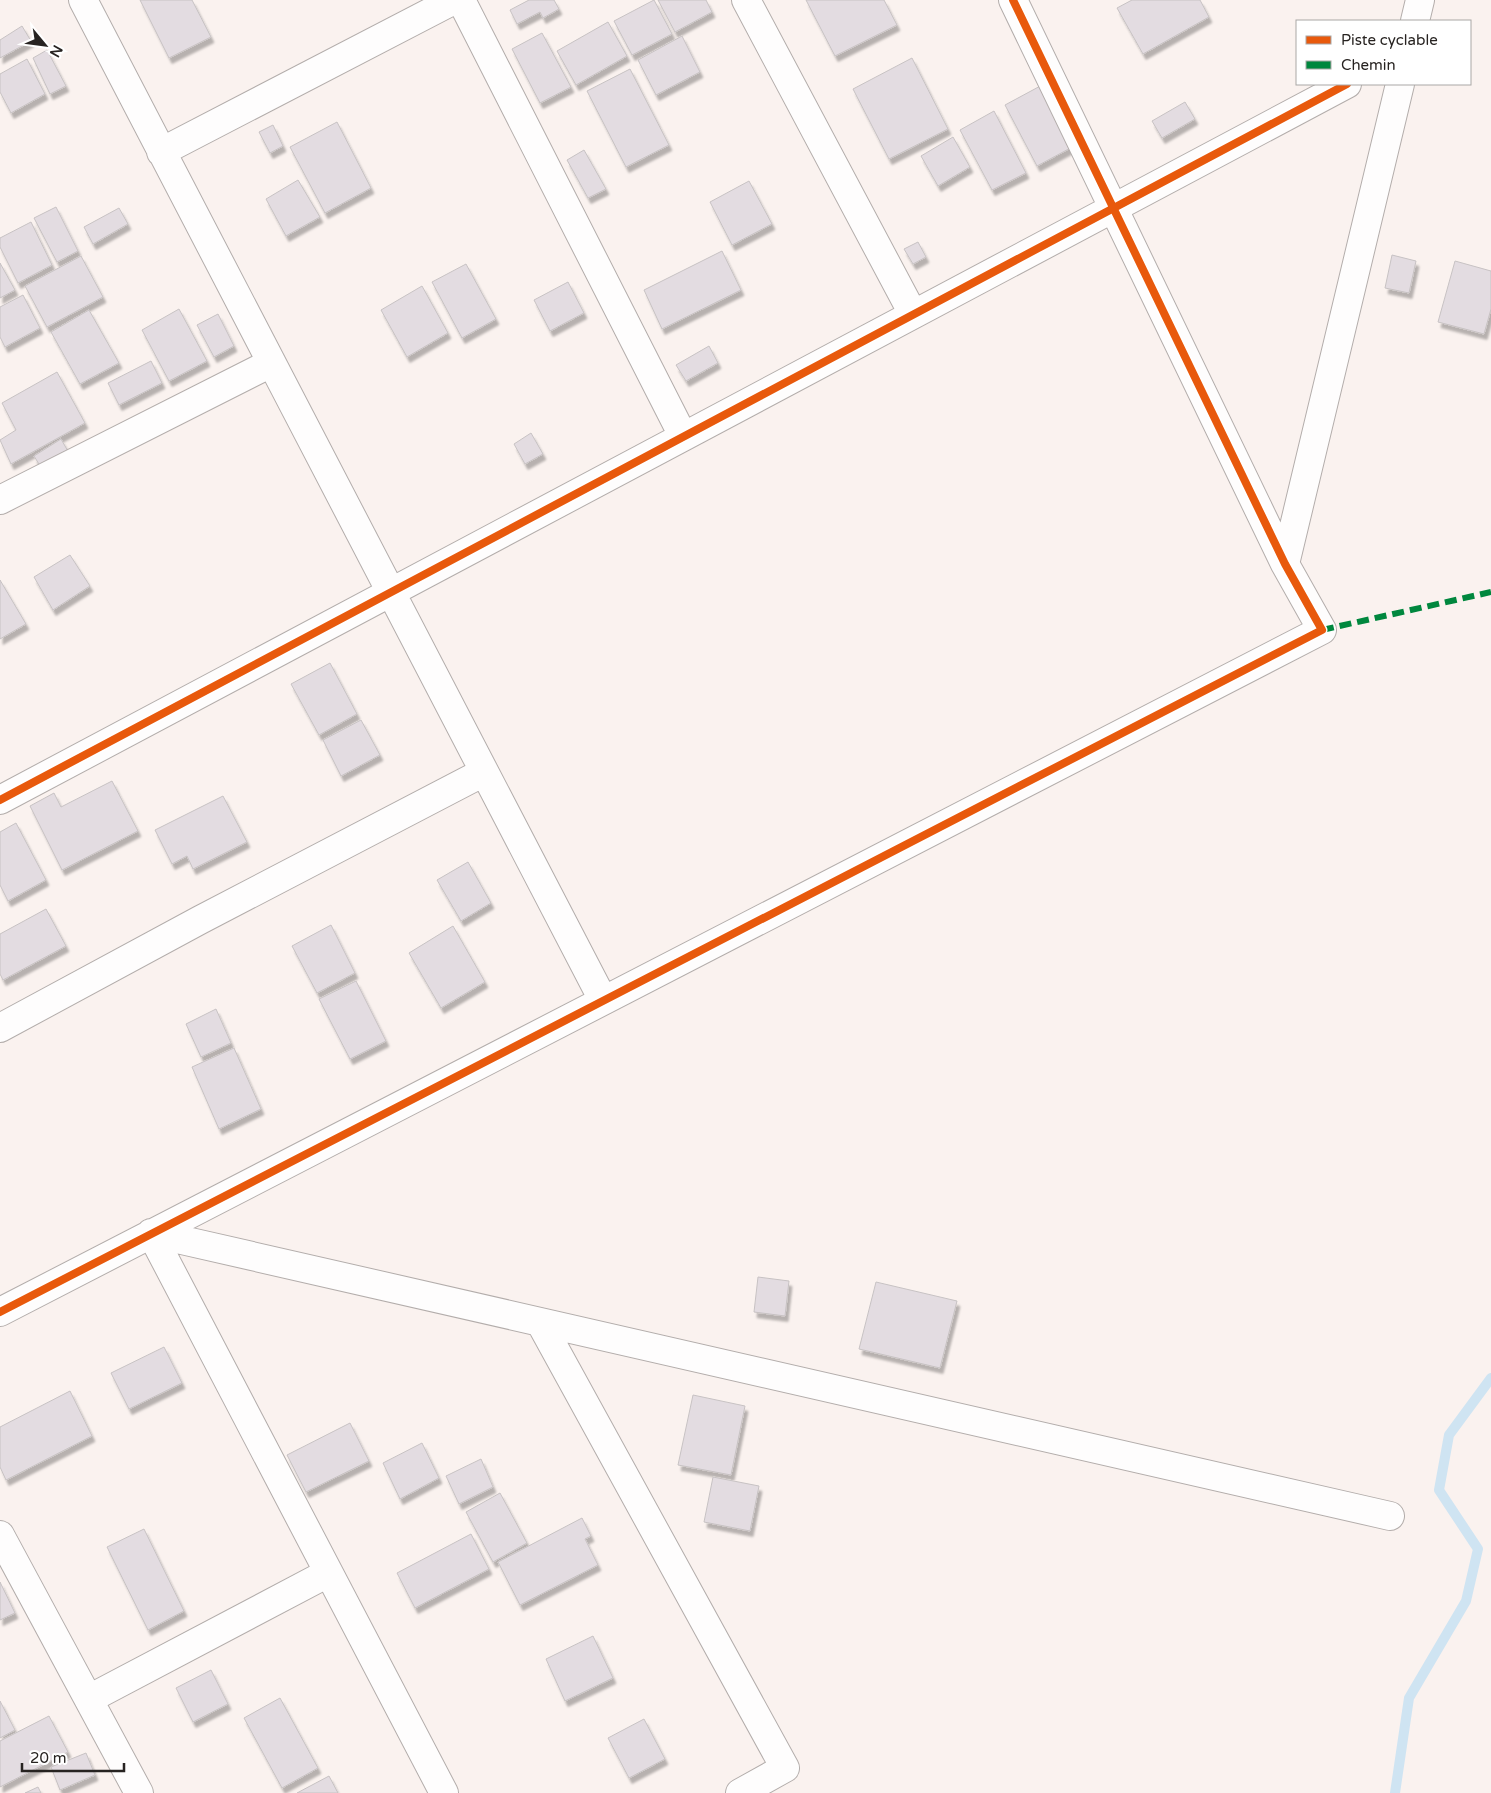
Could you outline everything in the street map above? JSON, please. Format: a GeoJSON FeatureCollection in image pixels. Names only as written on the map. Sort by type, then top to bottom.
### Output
{"type":"FeatureCollection","features":[{"type":"Feature","properties":{"kind":"street"},"geometry":{"type":"LineString","coordinates":[[83,0],[603,1000]]}},
{"type":"Feature","properties":{"kind":"street"},"geometry":{"type":"LineString","coordinates":[[162,152],[454,0]]}},
{"type":"Feature","properties":{"kind":"street"},"geometry":{"type":"LineString","coordinates":[[461,0],[683,436]]}},
{"type":"Feature","properties":{"kind":"street"},"geometry":{"type":"LineString","coordinates":[[746,0],[913,314]]}},
{"type":"Feature","properties":{"kind":"street"},"geometry":{"type":"LineString","coordinates":[[0,1312],[1322,630],[1285,564],[1013,0]]}},
{"type":"Feature","properties":{"kind":"street"},"geometry":{"type":"LineString","coordinates":[[1415,20],[1420,0]]}},
{"type":"Feature","properties":{"kind":"street"},"geometry":{"type":"LineString","coordinates":[[0,800],[1345,85]]}},
{"type":"Feature","properties":{"kind":"street"},"geometry":{"type":"LineString","coordinates":[[1285,564],[1400,85]]}},
{"type":"Feature","properties":{"kind":"street"},"geometry":{"type":"LineString","coordinates":[[0,500],[271,363]]}},
{"type":"Feature","properties":{"kind":"street"},"geometry":{"type":"LineString","coordinates":[[0,1028],[200,920],[484,772]]}},
{"type":"Feature","properties":{"kind":"street"},"geometry":{"type":"LineString","coordinates":[[152,1233],[1390,1516]]}},
{"type":"Feature","properties":{"kind":"street"},"geometry":{"type":"LineString","coordinates":[[152,1233],[444,1793]]}},
{"type":"Feature","properties":{"kind":"street"},"geometry":{"type":"LineString","coordinates":[[540,1322],[785,1768],[740,1793]]}},
{"type":"Feature","properties":{"kind":"street"},"geometry":{"type":"LineString","coordinates":[[0,1536],[139,1793]]}},
{"type":"Feature","properties":{"kind":"street"},"geometry":{"type":"LineString","coordinates":[[88,1699],[328,1573]]}},
{"type":"Feature","properties":{"kind":"building"},"geometry":{"type":"Polygon","coordinates":[[[140,0],[192,0],[211,37],[169,58],[140,0]]]}},
{"type":"Feature","properties":{"kind":"building"},"geometry":{"type":"Polygon","coordinates":[[[529,0],[554,0],[559,9],[543,18],[540,12],[517,24],[510,10],[529,0]]]}},
{"type":"Feature","properties":{"kind":"building"},"geometry":{"type":"Polygon","coordinates":[[[654,0],[672,34],[632,55],[614,21],[654,0]]]}},
{"type":"Feature","properties":{"kind":"building"},"geometry":{"type":"Polygon","coordinates":[[[658,0],[706,0],[712,12],[675,32],[658,0]]]}},
{"type":"Feature","properties":{"kind":"building"},"geometry":{"type":"Polygon","coordinates":[[[806,0],[884,0],[897,25],[835,56],[806,0]]]}},
{"type":"Feature","properties":{"kind":"building"},"geometry":{"type":"Polygon","coordinates":[[[1132,0],[1200,0],[1209,17],[1143,54],[1117,8],[1132,0]]]}},
{"type":"Feature","properties":{"kind":"building"},"geometry":{"type":"Polygon","coordinates":[[[608,22],[627,56],[576,85],[557,51],[608,22]]]}},
{"type":"Feature","properties":{"kind":"building"},"geometry":{"type":"Polygon","coordinates":[[[22,26],[31,41],[0,58],[0,40],[22,26]]]}},
{"type":"Feature","properties":{"kind":"building"},"geometry":{"type":"Polygon","coordinates":[[[542,33],[571,87],[540,103],[512,49],[542,33]]]}},
{"type":"Feature","properties":{"kind":"building"},"geometry":{"type":"Polygon","coordinates":[[[682,36],[700,72],[656,95],[638,60],[682,36]]]}},
{"type":"Feature","properties":{"kind":"building"},"geometry":{"type":"Polygon","coordinates":[[[47,50],[66,86],[50,94],[33,58],[47,50]]]}},
{"type":"Feature","properties":{"kind":"building"},"geometry":{"type":"Polygon","coordinates":[[[912,58],[948,129],[889,159],[853,89],[912,58]]]}},
{"type":"Feature","properties":{"kind":"building"},"geometry":{"type":"Polygon","coordinates":[[[27,59],[45,94],[11,113],[0,92],[0,74],[27,59]]]}},
{"type":"Feature","properties":{"kind":"building"},"geometry":{"type":"Polygon","coordinates":[[[630,69],[669,145],[626,167],[587,91],[630,69]]]}},
{"type":"Feature","properties":{"kind":"building"},"geometry":{"type":"Polygon","coordinates":[[[1044,84],[1076,145],[1037,166],[1005,105],[1044,84]]]}},
{"type":"Feature","properties":{"kind":"building"},"geometry":{"type":"Polygon","coordinates":[[[1185,102],[1195,119],[1162,138],[1152,121],[1185,102]]]}},
{"type":"Feature","properties":{"kind":"building"},"geometry":{"type":"Polygon","coordinates":[[[994,111],[1026,173],[992,190],[960,130],[994,111]]]}},
{"type":"Feature","properties":{"kind":"building"},"geometry":{"type":"Polygon","coordinates":[[[337,122],[371,188],[325,213],[290,147],[337,122]]]}},
{"type":"Feature","properties":{"kind":"building"},"geometry":{"type":"Polygon","coordinates":[[[273,125],[283,146],[270,153],[259,132],[273,125]]]}},
{"type":"Feature","properties":{"kind":"building"},"geometry":{"type":"Polygon","coordinates":[[[953,137],[970,167],[938,186],[921,156],[953,137]]]}},
{"type":"Feature","properties":{"kind":"building"},"geometry":{"type":"Polygon","coordinates":[[[584,150],[606,189],[588,198],[567,160],[584,150]]]}},
{"type":"Feature","properties":{"kind":"building"},"geometry":{"type":"Polygon","coordinates":[[[298,180],[320,217],[286,236],[266,199],[298,180]]]}},
{"type":"Feature","properties":{"kind":"building"},"geometry":{"type":"Polygon","coordinates":[[[749,181],[772,224],[732,245],[710,202],[749,181]]]}},
{"type":"Feature","properties":{"kind":"building"},"geometry":{"type":"Polygon","coordinates":[[[56,207],[78,251],[57,262],[34,218],[56,207]]]}},
{"type":"Feature","properties":{"kind":"building"},"geometry":{"type":"Polygon","coordinates":[[[119,208],[128,224],[93,244],[84,227],[119,208]]]}},
{"type":"Feature","properties":{"kind":"building"},"geometry":{"type":"Polygon","coordinates":[[[31,222],[52,265],[18,283],[0,247],[0,238],[31,222]]]}},
{"type":"Feature","properties":{"kind":"building"},"geometry":{"type":"Polygon","coordinates":[[[918,242],[926,257],[913,264],[904,249],[918,242]]]}},
{"type":"Feature","properties":{"kind":"building"},"geometry":{"type":"Polygon","coordinates":[[[722,251],[741,290],[662,329],[644,290],[722,251]]]}},
{"type":"Feature","properties":{"kind":"building"},"geometry":{"type":"Polygon","coordinates":[[[1392,255],[1416,261],[1409,293],[1385,288],[1392,255]]]}},
{"type":"Feature","properties":{"kind":"building"},"geometry":{"type":"Polygon","coordinates":[[[81,256],[103,297],[47,327],[25,286],[81,256]]]}},
{"type":"Feature","properties":{"kind":"building"},"geometry":{"type":"Polygon","coordinates":[[[1455,261],[1491,271],[1491,309],[1484,334],[1438,322],[1455,261]]]}},
{"type":"Feature","properties":{"kind":"building"},"geometry":{"type":"Polygon","coordinates":[[[0,263],[15,290],[0,298],[0,263]]]}},
{"type":"Feature","properties":{"kind":"building"},"geometry":{"type":"Polygon","coordinates":[[[466,264],[496,319],[462,338],[432,282],[466,264]]]}},
{"type":"Feature","properties":{"kind":"building"},"geometry":{"type":"Polygon","coordinates":[[[568,282],[584,313],[550,331],[534,300],[568,282]]]}},
{"type":"Feature","properties":{"kind":"building"},"geometry":{"type":"Polygon","coordinates":[[[422,286],[448,333],[407,357],[381,310],[422,286]]]}},
{"type":"Feature","properties":{"kind":"building"},"geometry":{"type":"Polygon","coordinates":[[[23,295],[40,328],[5,347],[0,337],[0,307],[23,295]]]}},
{"type":"Feature","properties":{"kind":"building"},"geometry":{"type":"Polygon","coordinates":[[[179,309],[207,361],[169,381],[142,330],[179,309]]]}},
{"type":"Feature","properties":{"kind":"building"},"geometry":{"type":"Polygon","coordinates":[[[89,310],[119,363],[80,384],[51,332],[89,310]]]}},
{"type":"Feature","properties":{"kind":"building"},"geometry":{"type":"Polygon","coordinates":[[[218,314],[234,346],[214,357],[197,325],[218,314]]]}},
{"type":"Feature","properties":{"kind":"building"},"geometry":{"type":"Polygon","coordinates":[[[709,346],[718,363],[686,381],[676,365],[709,346]]]}},
{"type":"Feature","properties":{"kind":"building"},"geometry":{"type":"Polygon","coordinates":[[[151,361],[162,383],[119,405],[108,383],[151,361]]]}},
{"type":"Feature","properties":{"kind":"building"},"geometry":{"type":"Polygon","coordinates":[[[57,372],[85,423],[11,464],[0,440],[16,430],[2,403],[57,372]]]}},
{"type":"Feature","properties":{"kind":"building"},"geometry":{"type":"Polygon","coordinates":[[[531,433],[543,454],[525,464],[514,444],[531,433]]]}},
{"type":"Feature","properties":{"kind":"building"},"geometry":{"type":"Polygon","coordinates":[[[61,439],[69,453],[42,469],[34,456],[61,439]]]}},
{"type":"Feature","properties":{"kind":"building"},"geometry":{"type":"Polygon","coordinates":[[[70,555],[90,586],[53,610],[34,577],[70,555]]]}},
{"type":"Feature","properties":{"kind":"building"},"geometry":{"type":"Polygon","coordinates":[[[0,580],[26,624],[0,639],[0,580]]]}},
{"type":"Feature","properties":{"kind":"building"},"geometry":{"type":"Polygon","coordinates":[[[330,663],[357,714],[319,735],[291,684],[330,663]]]}},
{"type":"Feature","properties":{"kind":"building"},"geometry":{"type":"Polygon","coordinates":[[[361,720],[380,755],[341,776],[323,740],[361,720]]]}},
{"type":"Feature","properties":{"kind":"building"},"geometry":{"type":"Polygon","coordinates":[[[112,781],[138,831],[62,870],[30,806],[54,793],[61,807],[112,781]]]}},
{"type":"Feature","properties":{"kind":"building"},"geometry":{"type":"Polygon","coordinates":[[[223,796],[247,842],[193,869],[187,856],[172,864],[155,830],[223,796]]]}},
{"type":"Feature","properties":{"kind":"building"},"geometry":{"type":"Polygon","coordinates":[[[16,823],[46,880],[8,901],[0,885],[0,832],[16,823]]]}},
{"type":"Feature","properties":{"kind":"building"},"geometry":{"type":"Polygon","coordinates":[[[468,862],[491,903],[461,921],[437,880],[468,862]]]}},
{"type":"Feature","properties":{"kind":"building"},"geometry":{"type":"Polygon","coordinates":[[[46,909],[66,946],[3,980],[0,974],[0,934],[46,909]]]}},
{"type":"Feature","properties":{"kind":"building"},"geometry":{"type":"Polygon","coordinates":[[[331,925],[355,973],[317,993],[292,946],[331,925]]]}},
{"type":"Feature","properties":{"kind":"building"},"geometry":{"type":"Polygon","coordinates":[[[453,926],[485,982],[441,1008],[409,953],[453,926]]]}},
{"type":"Feature","properties":{"kind":"building"},"geometry":{"type":"Polygon","coordinates":[[[356,981],[386,1041],[350,1059],[319,999],[356,981]]]}},
{"type":"Feature","properties":{"kind":"building"},"geometry":{"type":"Polygon","coordinates":[[[216,1009],[231,1043],[201,1057],[186,1024],[216,1009]]]}},
{"type":"Feature","properties":{"kind":"building"},"geometry":{"type":"Polygon","coordinates":[[[234,1048],[261,1109],[219,1129],[192,1067],[234,1048]]]}},
{"type":"Feature","properties":{"kind":"building"},"geometry":{"type":"Polygon","coordinates":[[[758,1277],[789,1281],[785,1316],[754,1312],[758,1277]]]}},
{"type":"Feature","properties":{"kind":"building"},"geometry":{"type":"Polygon","coordinates":[[[876,1282],[957,1301],[940,1368],[859,1349],[876,1282]]]}},
{"type":"Feature","properties":{"kind":"building"},"geometry":{"type":"Polygon","coordinates":[[[164,1347],[182,1383],[129,1409],[111,1373],[164,1347]]]}},
{"type":"Feature","properties":{"kind":"building"},"geometry":{"type":"Polygon","coordinates":[[[70,1391],[92,1436],[6,1480],[0,1467],[0,1427],[70,1391]]]}},
{"type":"Feature","properties":{"kind":"building"},"geometry":{"type":"Polygon","coordinates":[[[693,1395],[745,1406],[731,1475],[678,1465],[693,1395]]]}},
{"type":"Feature","properties":{"kind":"building"},"geometry":{"type":"Polygon","coordinates":[[[350,1423],[369,1461],[306,1492],[287,1455],[350,1423]]]}},
{"type":"Feature","properties":{"kind":"building"},"geometry":{"type":"Polygon","coordinates":[[[422,1443],[439,1478],[400,1499],[383,1463],[422,1443]]]}},
{"type":"Feature","properties":{"kind":"building"},"geometry":{"type":"Polygon","coordinates":[[[481,1459],[493,1487],[459,1504],[446,1476],[481,1459]]]}},
{"type":"Feature","properties":{"kind":"building"},"geometry":{"type":"Polygon","coordinates":[[[713,1477],[759,1486],[750,1531],[704,1522],[713,1477]]]}},
{"type":"Feature","properties":{"kind":"building"},"geometry":{"type":"Polygon","coordinates":[[[500,1493],[527,1543],[493,1562],[466,1512],[500,1493]]]}},
{"type":"Feature","properties":{"kind":"building"},"geometry":{"type":"Polygon","coordinates":[[[582,1518],[591,1536],[585,1539],[598,1565],[520,1605],[498,1562],[582,1518]]]}},
{"type":"Feature","properties":{"kind":"building"},"geometry":{"type":"Polygon","coordinates":[[[144,1529],[184,1611],[148,1630],[107,1547],[144,1529]]]}},
{"type":"Feature","properties":{"kind":"building"},"geometry":{"type":"Polygon","coordinates":[[[471,1534],[489,1569],[415,1608],[397,1573],[471,1534]]]}},
{"type":"Feature","properties":{"kind":"building"},"geometry":{"type":"Polygon","coordinates":[[[0,1582],[15,1613],[0,1620],[0,1582]]]}},
{"type":"Feature","properties":{"kind":"building"},"geometry":{"type":"Polygon","coordinates":[[[593,1636],[613,1678],[565,1701],[546,1659],[593,1636]]]}},
{"type":"Feature","properties":{"kind":"building"},"geometry":{"type":"Polygon","coordinates":[[[211,1670],[228,1704],[193,1722],[176,1688],[211,1670]]]}},
{"type":"Feature","properties":{"kind":"building"},"geometry":{"type":"Polygon","coordinates":[[[280,1698],[318,1768],[282,1788],[244,1718],[280,1698]]]}},
{"type":"Feature","properties":{"kind":"building"},"geometry":{"type":"Polygon","coordinates":[[[0,1701],[15,1730],[0,1738],[0,1701]]]}},
{"type":"Feature","properties":{"kind":"building"},"geometry":{"type":"Polygon","coordinates":[[[49,1716],[68,1752],[0,1787],[0,1741],[49,1716]]]}},
{"type":"Feature","properties":{"kind":"building"},"geometry":{"type":"Polygon","coordinates":[[[644,1719],[665,1759],[629,1778],[608,1738],[644,1719]]]}},
{"type":"Feature","properties":{"kind":"building"},"geometry":{"type":"Polygon","coordinates":[[[86,1753],[95,1775],[60,1790],[51,1767],[86,1753]]]}},
{"type":"Feature","properties":{"kind":"building"},"geometry":{"type":"Polygon","coordinates":[[[329,1776],[338,1793],[297,1793],[329,1776]]]}},
{"type":"Feature","properties":{"kind":"building"},"geometry":{"type":"Polygon","coordinates":[[[38,1787],[41,1793],[25,1793],[38,1787]]]}},
{"type":"Feature","properties":{"kind":"waterway"},"geometry":{"type":"LineString","coordinates":[[1395,1793],[1409,1698],[1466,1601],[1478,1549],[1439,1490],[1449,1435],[1491,1378]]}},
{"type":"Feature","properties":{"kind":"marked path"},"geometry":{"type":"LineString","coordinates":[[1322,630],[1491,592]]}},
{"type":"Feature","properties":{"kind":"cycle path"},"geometry":{"type":"LineString","coordinates":[[0,1312],[1322,630],[1285,564],[1013,0]]}},
{"type":"Feature","properties":{"kind":"cycle path"},"geometry":{"type":"LineString","coordinates":[[0,800],[1345,85]]}}]}
